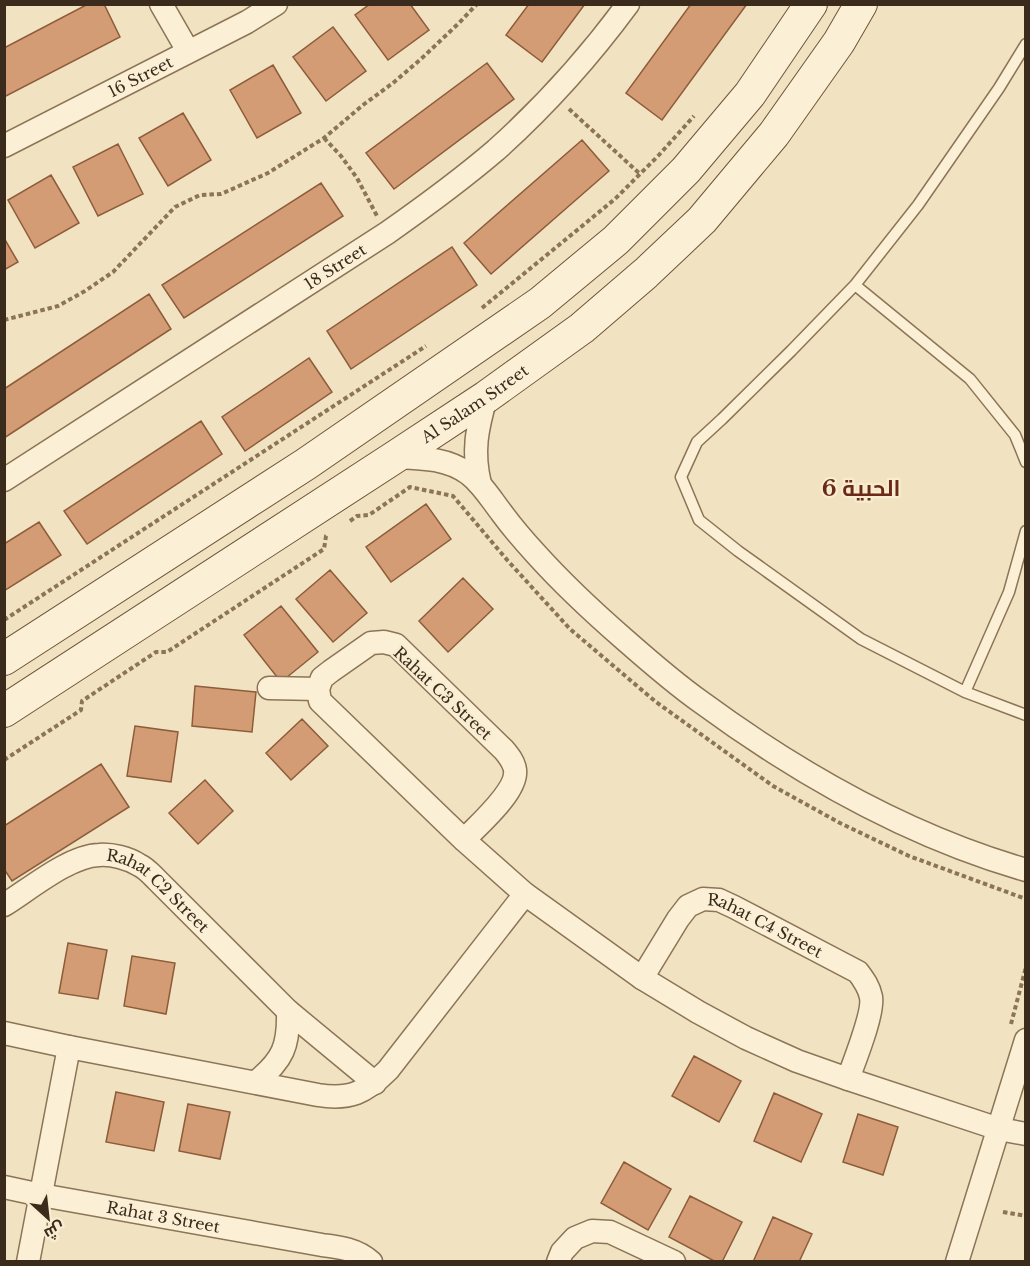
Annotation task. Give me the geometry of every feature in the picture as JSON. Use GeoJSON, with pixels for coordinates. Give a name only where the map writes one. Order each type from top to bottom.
{"type":"FeatureCollection","features":[{"type":"Feature","properties":{"kind":"street"},"geometry":{"type":"LineString","coordinates":[[161,4],[188,51]]}},
{"type":"Feature","properties":{"kind":"street","name":"16 Street"},"geometry":{"type":"LineString","coordinates":[[4,146],[247,22],[276,4]]}},
{"type":"Feature","properties":{"kind":"street","name":"18 Street"},"geometry":{"type":"LineString","coordinates":[[4,480],[436,199],[496,149],[553,94],[628,4]]}},
{"type":"Feature","properties":{"kind":"street"},"geometry":{"type":"LineString","coordinates":[[4,659],[306,464],[540,303],[616,240],[686,170],[750,94],[811,4]]}},
{"type":"Feature","properties":{"kind":"street","name":"Al Salam Street"},"geometry":{"type":"LineString","coordinates":[[4,711],[486,397],[582,328],[646,273],[702,220],[774,134],[839,42],[861,4]]}},
{"type":"Feature","properties":{"kind":"street"},"geometry":{"type":"LineString","coordinates":[[480,484],[476,469],[476,438],[486,397]]}},
{"type":"Feature","properties":{"kind":"street"},"geometry":{"type":"LineString","coordinates":[[395,457],[441,461],[469,474],[480,484],[535,553],[577,597],[659,670],[738,730],[788,762],[870,807],[970,851],[1026,870]]}},
{"type":"Feature","properties":{"kind":"street","name":"Rahat C3 Street"},"geometry":{"type":"LineString","coordinates":[[318,689],[322,678],[371,643],[384,642],[396,645],[504,750],[512,759],[515,771],[514,782],[508,793],[464,840]]}},
{"type":"Feature","properties":{"kind":"street"},"geometry":{"type":"LineString","coordinates":[[269,688],[318,689],[320,701],[329,711],[464,840],[525,894],[642,978],[698,1012],[796,1061],[999,1129],[1026,1134]]}},
{"type":"Feature","properties":{"kind":"street","name":"Rahat C2 Street"},"geometry":{"type":"LineString","coordinates":[[4,905],[78,859],[99,855],[121,857],[141,866],[288,1011],[375,1083]]}},
{"type":"Feature","properties":{"kind":"street"},"geometry":{"type":"LineString","coordinates":[[4,1033],[333,1097],[363,1092],[388,1070],[525,894]]}},
{"type":"Feature","properties":{"kind":"street","name":"Rahat C4 Street"},"geometry":{"type":"LineString","coordinates":[[642,978],[688,906],[703,899],[719,900],[734,907],[858,972],[867,984],[872,999],[869,1015],[848,1079]]}},
{"type":"Feature","properties":{"kind":"street"},"geometry":{"type":"LineString","coordinates":[[256,1082],[275,1064],[282,1053],[287,1040],[288,1011]]}},
{"type":"Feature","properties":{"kind":"street"},"geometry":{"type":"LineString","coordinates":[[957,1262],[1025,1042]]}},
{"type":"Feature","properties":{"kind":"street"},"geometry":{"type":"LineString","coordinates":[[28,1262],[69,1047]]}},
{"type":"Feature","properties":{"kind":"street","name":"Rahat 3 Street"},"geometry":{"type":"LineString","coordinates":[[4,1186],[41,1195],[345,1248],[365,1256],[371,1262]]}},
{"type":"Feature","properties":{"kind":"street"},"geometry":{"type":"LineString","coordinates":[[558,1262],[562,1251],[575,1238],[592,1231],[610,1232],[674,1262]]}},
{"type":"Feature","properties":{"kind":"street","name":"Rahat 3 Street"},"geometry":{"type":"LineString","coordinates":[[322,1245],[348,1262]]}},
{"type":"Feature","properties":{"kind":"lane"},"geometry":{"type":"LineString","coordinates":[[1026,44],[999,88],[918,205],[855,285],[697,442],[681,477],[699,520],[738,551],[861,639],[965,692],[1026,715]]}},
{"type":"Feature","properties":{"kind":"lane"},"geometry":{"type":"LineString","coordinates":[[855,285],[970,379],[1015,435],[1026,462]]}},
{"type":"Feature","properties":{"kind":"lane"},"geometry":{"type":"LineString","coordinates":[[965,692],[1009,592],[1026,531]]}},
{"type":"Feature","properties":{"kind":"path"},"geometry":{"type":"LineString","coordinates":[[4,320],[58,306],[85,291],[113,272],[175,207],[200,195],[221,194],[268,173],[324,138],[421,59],[477,4]]}},
{"type":"Feature","properties":{"kind":"path"},"geometry":{"type":"LineString","coordinates":[[553,94],[640,174]]}},
{"type":"Feature","properties":{"kind":"path"},"geometry":{"type":"LineString","coordinates":[[475,314],[615,199],[658,156],[695,114]]}},
{"type":"Feature","properties":{"kind":"path"},"geometry":{"type":"LineString","coordinates":[[324,138],[357,178],[387,233]]}},
{"type":"Feature","properties":{"kind":"path"},"geometry":{"type":"LineString","coordinates":[[4,620],[429,344]]}},
{"type":"Feature","properties":{"kind":"path"},"geometry":{"type":"LineString","coordinates":[[342,526],[357,516],[369,515],[410,488],[453,496],[570,629],[656,702],[772,786],[840,823],[909,856],[1026,899]]}},
{"type":"Feature","properties":{"kind":"path"},"geometry":{"type":"LineString","coordinates":[[4,760],[81,710],[82,701],[156,652],[166,652],[324,549],[326,536],[334,531]]}},
{"type":"Feature","properties":{"kind":"path"},"geometry":{"type":"LineString","coordinates":[[1025,1042],[1007,1039],[1026,967]]}},
{"type":"Feature","properties":{"kind":"path"},"geometry":{"type":"LineString","coordinates":[[1004,1212],[1026,1216]]}},
{"type":"Feature","properties":{"kind":"building"},"geometry":{"type":"Polygon","coordinates":[[[88,4],[104,4],[120,37],[4,97],[4,48],[88,4]]]}},
{"type":"Feature","properties":{"kind":"building"},"geometry":{"type":"Polygon","coordinates":[[[370,4],[410,4],[429,30],[388,60],[355,15],[370,4]]]}},
{"type":"Feature","properties":{"kind":"building"},"geometry":{"type":"Polygon","coordinates":[[[529,4],[585,4],[542,62],[506,35],[529,4]]]}},
{"type":"Feature","properties":{"kind":"building"},"geometry":{"type":"Polygon","coordinates":[[[691,4],[747,4],[662,120],[626,93],[691,4]]]}},
{"type":"Feature","properties":{"kind":"building"},"geometry":{"type":"Polygon","coordinates":[[[333,27],[366,71],[326,101],[293,57],[333,27]]]}},
{"type":"Feature","properties":{"kind":"building"},"geometry":{"type":"Polygon","coordinates":[[[487,63],[514,99],[394,189],[366,153],[487,63]]]}},
{"type":"Feature","properties":{"kind":"building"},"geometry":{"type":"Polygon","coordinates":[[[273,65],[301,113],[257,138],[230,90],[273,65]]]}},
{"type":"Feature","properties":{"kind":"building"},"geometry":{"type":"Polygon","coordinates":[[[183,113],[211,160],[168,186],[139,138],[183,113]]]}},
{"type":"Feature","properties":{"kind":"building"},"geometry":{"type":"Polygon","coordinates":[[[582,140],[609,171],[491,274],[464,243],[582,140]]]}},
{"type":"Feature","properties":{"kind":"building"},"geometry":{"type":"Polygon","coordinates":[[[118,144],[143,194],[98,216],[73,167],[118,144]]]}},
{"type":"Feature","properties":{"kind":"building"},"geometry":{"type":"Polygon","coordinates":[[[51,175],[79,223],[35,248],[8,200],[51,175]]]}},
{"type":"Feature","properties":{"kind":"building"},"geometry":{"type":"Polygon","coordinates":[[[321,183],[343,216],[184,318],[162,285],[321,183]]]}},
{"type":"Feature","properties":{"kind":"building"},"geometry":{"type":"Polygon","coordinates":[[[4,238],[18,262],[4,270],[4,238]]]}},
{"type":"Feature","properties":{"kind":"building"},"geometry":{"type":"Polygon","coordinates":[[[452,247],[477,285],[351,369],[327,331],[452,247]]]}},
{"type":"Feature","properties":{"kind":"building"},"geometry":{"type":"Polygon","coordinates":[[[149,294],[171,329],[4,438],[4,389],[149,294]]]}},
{"type":"Feature","properties":{"kind":"building"},"geometry":{"type":"Polygon","coordinates":[[[309,358],[332,392],[245,451],[222,417],[309,358]]]}},
{"type":"Feature","properties":{"kind":"building"},"geometry":{"type":"Polygon","coordinates":[[[201,421],[222,454],[87,544],[64,511],[201,421]]]}},
{"type":"Feature","properties":{"kind":"building"},"geometry":{"type":"Polygon","coordinates":[[[426,504],[451,539],[391,582],[366,547],[426,504]]]}},
{"type":"Feature","properties":{"kind":"building"},"geometry":{"type":"Polygon","coordinates":[[[39,522],[61,555],[4,591],[4,544],[39,522]]]}},
{"type":"Feature","properties":{"kind":"building"},"geometry":{"type":"Polygon","coordinates":[[[330,570],[367,613],[333,642],[296,599],[330,570]]]}},
{"type":"Feature","properties":{"kind":"building"},"geometry":{"type":"Polygon","coordinates":[[[463,578],[493,609],[448,652],[419,621],[463,578]]]}},
{"type":"Feature","properties":{"kind":"building"},"geometry":{"type":"Polygon","coordinates":[[[281,606],[318,652],[281,682],[244,635],[281,606]]]}},
{"type":"Feature","properties":{"kind":"building"},"geometry":{"type":"Polygon","coordinates":[[[195,686],[256,692],[252,732],[192,726],[195,686]]]}},
{"type":"Feature","properties":{"kind":"building"},"geometry":{"type":"Polygon","coordinates":[[[302,719],[328,746],[291,780],[266,753],[302,719]]]}},
{"type":"Feature","properties":{"kind":"building"},"geometry":{"type":"Polygon","coordinates":[[[135,726],[178,732],[171,782],[127,776],[135,726]]]}},
{"type":"Feature","properties":{"kind":"building"},"geometry":{"type":"Polygon","coordinates":[[[101,764],[129,807],[12,881],[4,869],[4,826],[101,764]]]}},
{"type":"Feature","properties":{"kind":"building"},"geometry":{"type":"Polygon","coordinates":[[[205,780],[233,811],[198,844],[169,813],[205,780]]]}},
{"type":"Feature","properties":{"kind":"building"},"geometry":{"type":"Polygon","coordinates":[[[68,943],[107,950],[98,999],[59,993],[68,943]]]}},
{"type":"Feature","properties":{"kind":"building"},"geometry":{"type":"Polygon","coordinates":[[[132,956],[175,963],[166,1014],[124,1006],[132,956]]]}},
{"type":"Feature","properties":{"kind":"building"},"geometry":{"type":"Polygon","coordinates":[[[694,1056],[741,1081],[719,1122],[672,1096],[694,1056]]]}},
{"type":"Feature","properties":{"kind":"building"},"geometry":{"type":"Polygon","coordinates":[[[116,1092],[164,1102],[154,1151],[106,1142],[116,1092]]]}},
{"type":"Feature","properties":{"kind":"building"},"geometry":{"type":"Polygon","coordinates":[[[774,1093],[822,1114],[801,1162],[754,1141],[774,1093]]]}},
{"type":"Feature","properties":{"kind":"building"},"geometry":{"type":"Polygon","coordinates":[[[188,1104],[230,1112],[220,1159],[179,1151],[188,1104]]]}},
{"type":"Feature","properties":{"kind":"building"},"geometry":{"type":"Polygon","coordinates":[[[858,1114],[898,1127],[883,1175],[843,1162],[858,1114]]]}},
{"type":"Feature","properties":{"kind":"building"},"geometry":{"type":"Polygon","coordinates":[[[624,1162],[671,1189],[648,1230],[601,1203],[624,1162]]]}},
{"type":"Feature","properties":{"kind":"building"},"geometry":{"type":"Polygon","coordinates":[[[690,1196],[742,1222],[722,1262],[716,1262],[669,1237],[690,1196]]]}},
{"type":"Feature","properties":{"kind":"building"},"geometry":{"type":"Polygon","coordinates":[[[773,1217],[812,1234],[799,1262],[753,1262],[773,1217]]]}},
{"type":"Feature","properties":{"kind":"district","name":"الحبية 6"},"geometry":{"type":"Point","coordinates":[861,488]}}]}
